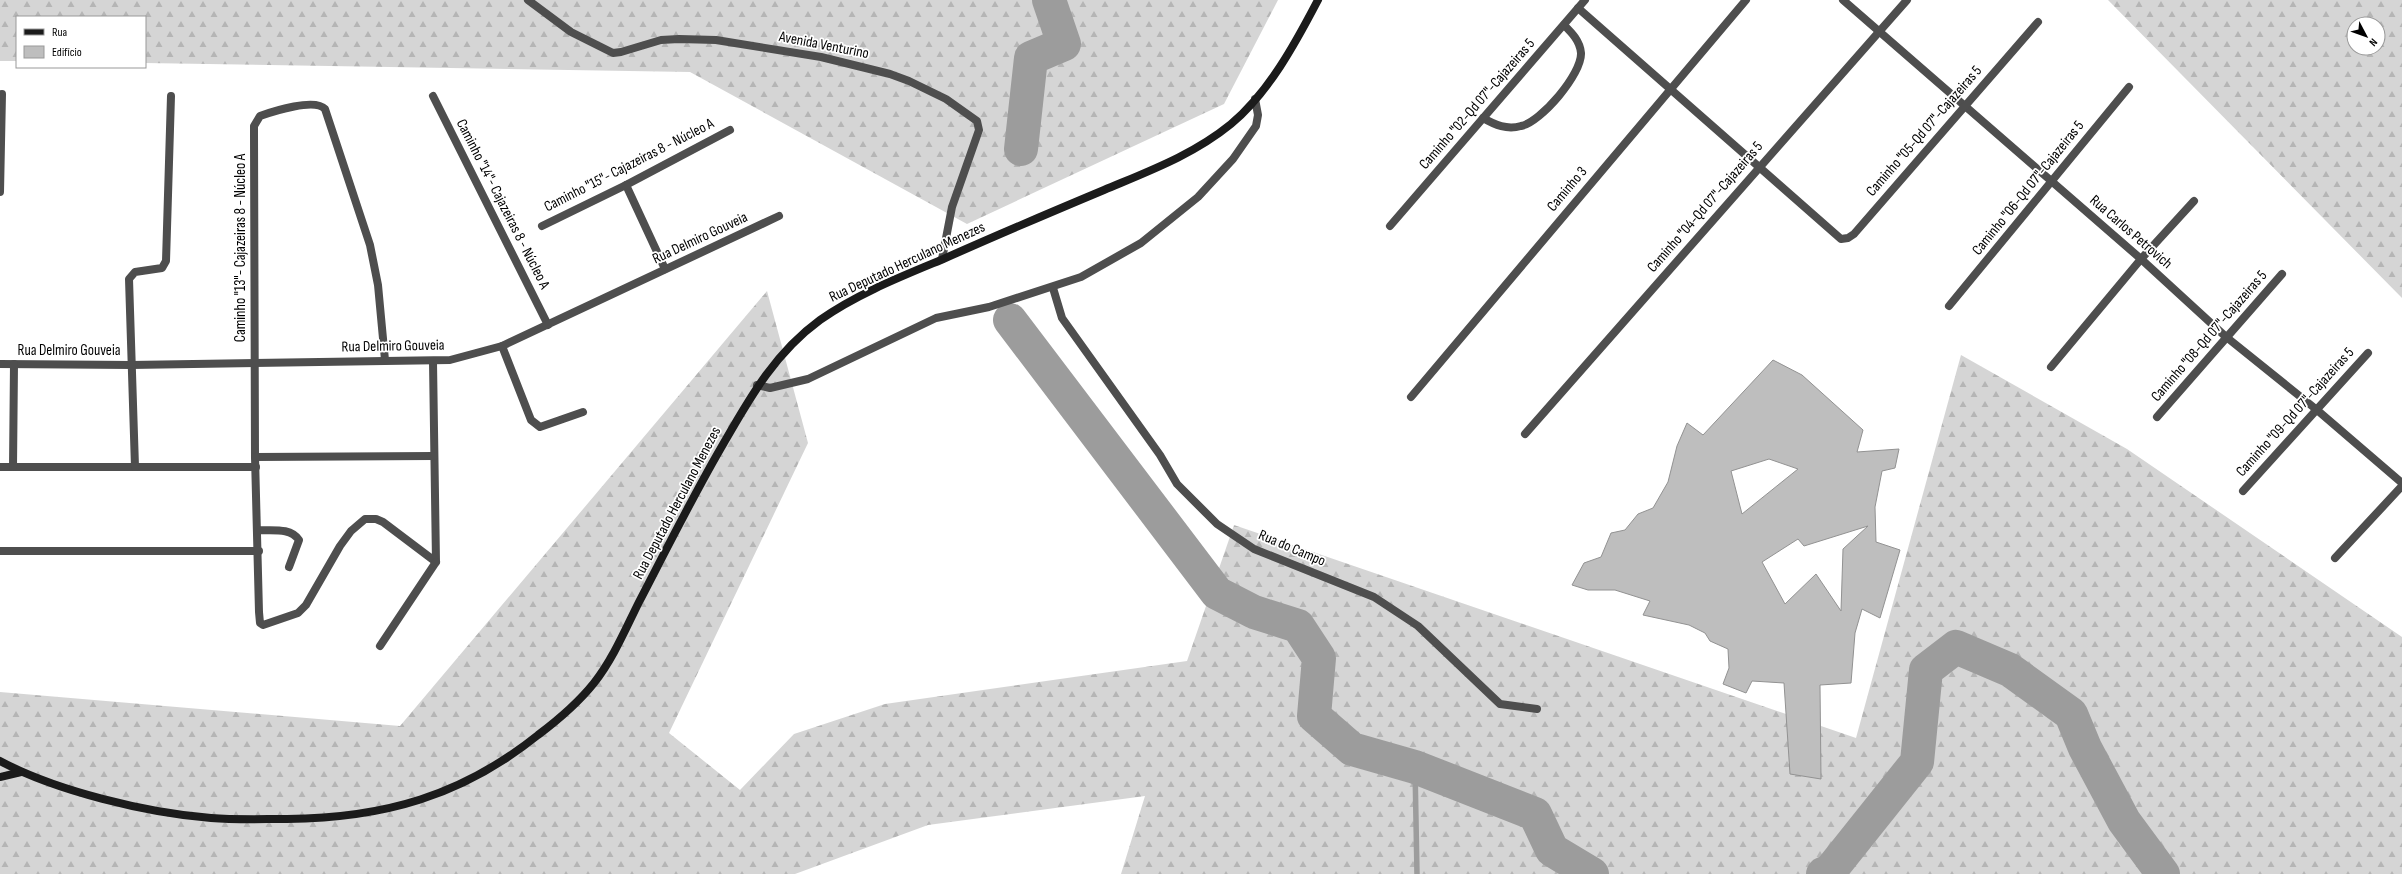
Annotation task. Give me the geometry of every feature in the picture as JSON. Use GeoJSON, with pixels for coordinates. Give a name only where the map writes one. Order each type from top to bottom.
{"type":"FeatureCollection","features":[{"type":"Feature","properties":{"kind":"main road","name":"Rua Deputado Herculano Menezes"},"geometry":{"type":"LineString","coordinates":[[0,761],[21,772],[68,788],[163,811],[210,818],[298,819],[337,817],[407,805],[437,795],[500,765],[557,720],[598,676],[622,637],[687,507],[757,385],[775,361],[819,321],[843,305],[942,259],[1174,161],[1212,138],[1241,115],[1275,73],[1318,0]]}},
{"type":"Feature","properties":{"kind":"main road"},"geometry":{"type":"LineString","coordinates":[[0,778],[21,772]]}},
{"type":"Feature","properties":{"kind":"street","name":"Avenida Venturino"},"geometry":{"type":"LineString","coordinates":[[528,0],[571,32],[613,52],[621,52],[661,40],[716,40],[821,57],[859,66],[909,81],[946,100],[977,121],[979,130],[952,207],[942,259]]}},
{"type":"Feature","properties":{"kind":"street","name":"Caminho \"02-Qd 07\"-Cajazeiras 5"},"geometry":{"type":"LineString","coordinates":[[1390,226],[1585,0]]}},
{"type":"Feature","properties":{"kind":"street","name":"Caminho 3"},"geometry":{"type":"LineString","coordinates":[[1410,397],[1669,89],[1746,0]]}},
{"type":"Feature","properties":{"kind":"street","name":"Rua Carlos Petrovich"},"geometry":{"type":"LineString","coordinates":[[1843,0],[2141,259],[2225,336],[2317,410],[2402,484]]}},
{"type":"Feature","properties":{"kind":"street","name":"Caminho \"04-Qd 07\"-Cajazeiras 5"},"geometry":{"type":"LineString","coordinates":[[1525,434],[1758,167],[1907,0]]}},
{"type":"Feature","properties":{"kind":"street"},"geometry":{"type":"LineString","coordinates":[[1578,8],[1758,167]]}},
{"type":"Feature","properties":{"kind":"street","name":"Caminho \"05-Qd 07\"-Cajazeiras 5"},"geometry":{"type":"LineString","coordinates":[[1758,167],[1841,239],[1848,238],[1854,234],[2038,22]]}},
{"type":"Feature","properties":{"kind":"street"},"geometry":{"type":"LineString","coordinates":[[1483,118],[1501,126],[1512,128],[1522,126],[1532,122],[1550,104],[1573,77],[1579,65],[1581,54],[1574,36],[1564,25]]}},
{"type":"Feature","properties":{"kind":"street","name":"Caminho \"06-Qd 07\"-Cajazeiras 5"},"geometry":{"type":"LineString","coordinates":[[1949,306],[2053,182],[2129,87]]}},
{"type":"Feature","properties":{"kind":"street"},"geometry":{"type":"LineString","coordinates":[[0,192],[2,94]]}},
{"type":"Feature","properties":{"kind":"street"},"geometry":{"type":"LineString","coordinates":[[135,467],[129,279],[135,272],[162,268],[167,255],[171,96]]}},
{"type":"Feature","properties":{"kind":"street","name":"Caminho \"14\"- Cajazeiras 8 - Núcleo A"},"geometry":{"type":"LineString","coordinates":[[433,96],[548,325]]}},
{"type":"Feature","properties":{"kind":"street"},"geometry":{"type":"LineString","coordinates":[[757,385],[770,388],[808,379],[936,318],[989,307],[1053,288],[1081,277],[1141,243],[1198,197],[1233,159],[1256,126],[1258,115],[1255,99]]}},
{"type":"Feature","properties":{"kind":"street","name":"Caminho \"13\"- Cajazeiras 8 - Núcleo A"},"geometry":{"type":"LineString","coordinates":[[385,360],[378,285],[370,245],[325,109],[316,104],[305,104],[267,114],[256,120],[254,134],[255,457],[259,551],[259,620],[263,626],[269,625],[298,613],[306,605],[340,546],[352,530],[365,519],[376,519],[383,522],[436,562]]}},
{"type":"Feature","properties":{"kind":"street","name":"Caminho \"15\"- Cajazeiras 8 - Núcleo A"},"geometry":{"type":"LineString","coordinates":[[542,226],[626,185],[730,130]]}},
{"type":"Feature","properties":{"kind":"street"},"geometry":{"type":"LineString","coordinates":[[626,185],[665,269]]}},
{"type":"Feature","properties":{"kind":"street"},"geometry":{"type":"LineString","coordinates":[[2051,367],[2141,259],[2194,201]]}},
{"type":"Feature","properties":{"kind":"street","name":"Rua Delmiro Gouveia"},"geometry":{"type":"LineString","coordinates":[[0,364],[131,365],[385,360],[433,362],[450,360],[502,346],[780,216]]}},
{"type":"Feature","properties":{"kind":"street","name":"Caminho \"08-Qd 07\"-Cajazeiras 5"},"geometry":{"type":"LineString","coordinates":[[2157,417],[2225,336],[2282,274]]}},
{"type":"Feature","properties":{"kind":"street","name":"Rua do Campo"},"geometry":{"type":"LineString","coordinates":[[1053,288],[1062,318],[1160,455],[1177,484],[1217,524],[1254,549],[1374,597],[1418,626],[1500,704],[1537,709]]}},
{"type":"Feature","properties":{"kind":"street"},"geometry":{"type":"LineString","coordinates":[[502,346],[531,420],[536,426],[540,427],[583,412]]}},
{"type":"Feature","properties":{"kind":"street","name":"Caminho \"09-Qd 07\"-Cajazeiras 5"},"geometry":{"type":"LineString","coordinates":[[2243,491],[2368,353]]}},
{"type":"Feature","properties":{"kind":"street"},"geometry":{"type":"LineString","coordinates":[[380,646],[436,562],[433,362]]}},
{"type":"Feature","properties":{"kind":"street"},"geometry":{"type":"LineString","coordinates":[[13,467],[14,364]]}},
{"type":"Feature","properties":{"kind":"street"},"geometry":{"type":"LineString","coordinates":[[255,457],[434,456]]}},
{"type":"Feature","properties":{"kind":"street"},"geometry":{"type":"LineString","coordinates":[[0,467],[256,468]]}},
{"type":"Feature","properties":{"kind":"street"},"geometry":{"type":"LineString","coordinates":[[2334,558],[2402,484]]}},
{"type":"Feature","properties":{"kind":"street"},"geometry":{"type":"LineString","coordinates":[[258,530],[288,531],[296,535],[299,540],[289,567]]}},
{"type":"Feature","properties":{"kind":"street"},"geometry":{"type":"LineString","coordinates":[[0,550],[259,551]]}},
{"type":"Feature","properties":{"kind":"green space"},"geometry":{"type":"Polygon","coordinates":[[[0,0],[1278,0],[1224,104],[967,224],[690,72],[146,63],[146,16],[16,16],[16,61],[0,61],[0,0]]]}},
{"type":"Feature","properties":{"kind":"green space"},"geometry":{"type":"Polygon","coordinates":[[[2108,0],[2402,0],[2402,298],[2108,0]]]}},
{"type":"Feature","properties":{"kind":"green space"},"geometry":{"type":"Polygon","coordinates":[[[767,291],[808,443],[669,733],[740,790],[794,734],[885,704],[1187,661],[1234,525],[1856,738],[1961,355],[2127,449],[2402,637],[2402,874],[1121,874],[1145,796],[928,825],[795,874],[0,874],[0,692],[400,726],[767,291]]]}},
{"type":"Feature","properties":{"kind":"building"},"geometry":{"type":"Polygon","coordinates":[[[1773,360],[1802,375],[1863,430],[1857,452],[1899,449],[1895,468],[1882,471],[1875,507],[1876,542],[1900,550],[1880,618],[1862,609],[1855,633],[1851,683],[1820,685],[1821,779],[1790,774],[1784,683],[1752,681],[1746,693],[1723,684],[1729,668],[1728,649],[1710,641],[1705,633],[1689,625],[1643,615],[1650,601],[1615,590],[1588,590],[1572,585],[1584,563],[1601,557],[1611,533],[1625,530],[1638,514],[1653,508],[1668,482],[1677,446],[1687,423],[1703,435],[1773,360]],[[1769,459],[1731,471],[1742,514],[1798,469],[1769,459]],[[1868,526],[1804,546],[1798,539],[1762,562],[1785,604],[1816,574],[1841,611],[1843,549],[1868,526]]]}},
{"type":"Feature","properties":{"kind":"waterway"},"geometry":{"type":"LineString","coordinates":[[1021,149],[1031,58],[1064,44],[1049,0]]}},
{"type":"Feature","properties":{"kind":"waterway"},"geometry":{"type":"LineString","coordinates":[[1010,320],[1217,593],[1254,612],[1298,626],[1319,658],[1314,716],[1352,749],[1415,767],[1535,814],[1552,850],[1592,874]]}},
{"type":"Feature","properties":{"kind":"waterway"},"geometry":{"type":"LineString","coordinates":[[1823,874],[1830,871],[1917,762],[1926,670],[1956,647],[2010,670],[2071,714],[2085,748],[2124,821],[2163,874]]}},
{"type":"Feature","properties":{"kind":"waterway"},"geometry":{"type":"LineString","coordinates":[[1415,767],[1417,874]]}}]}
